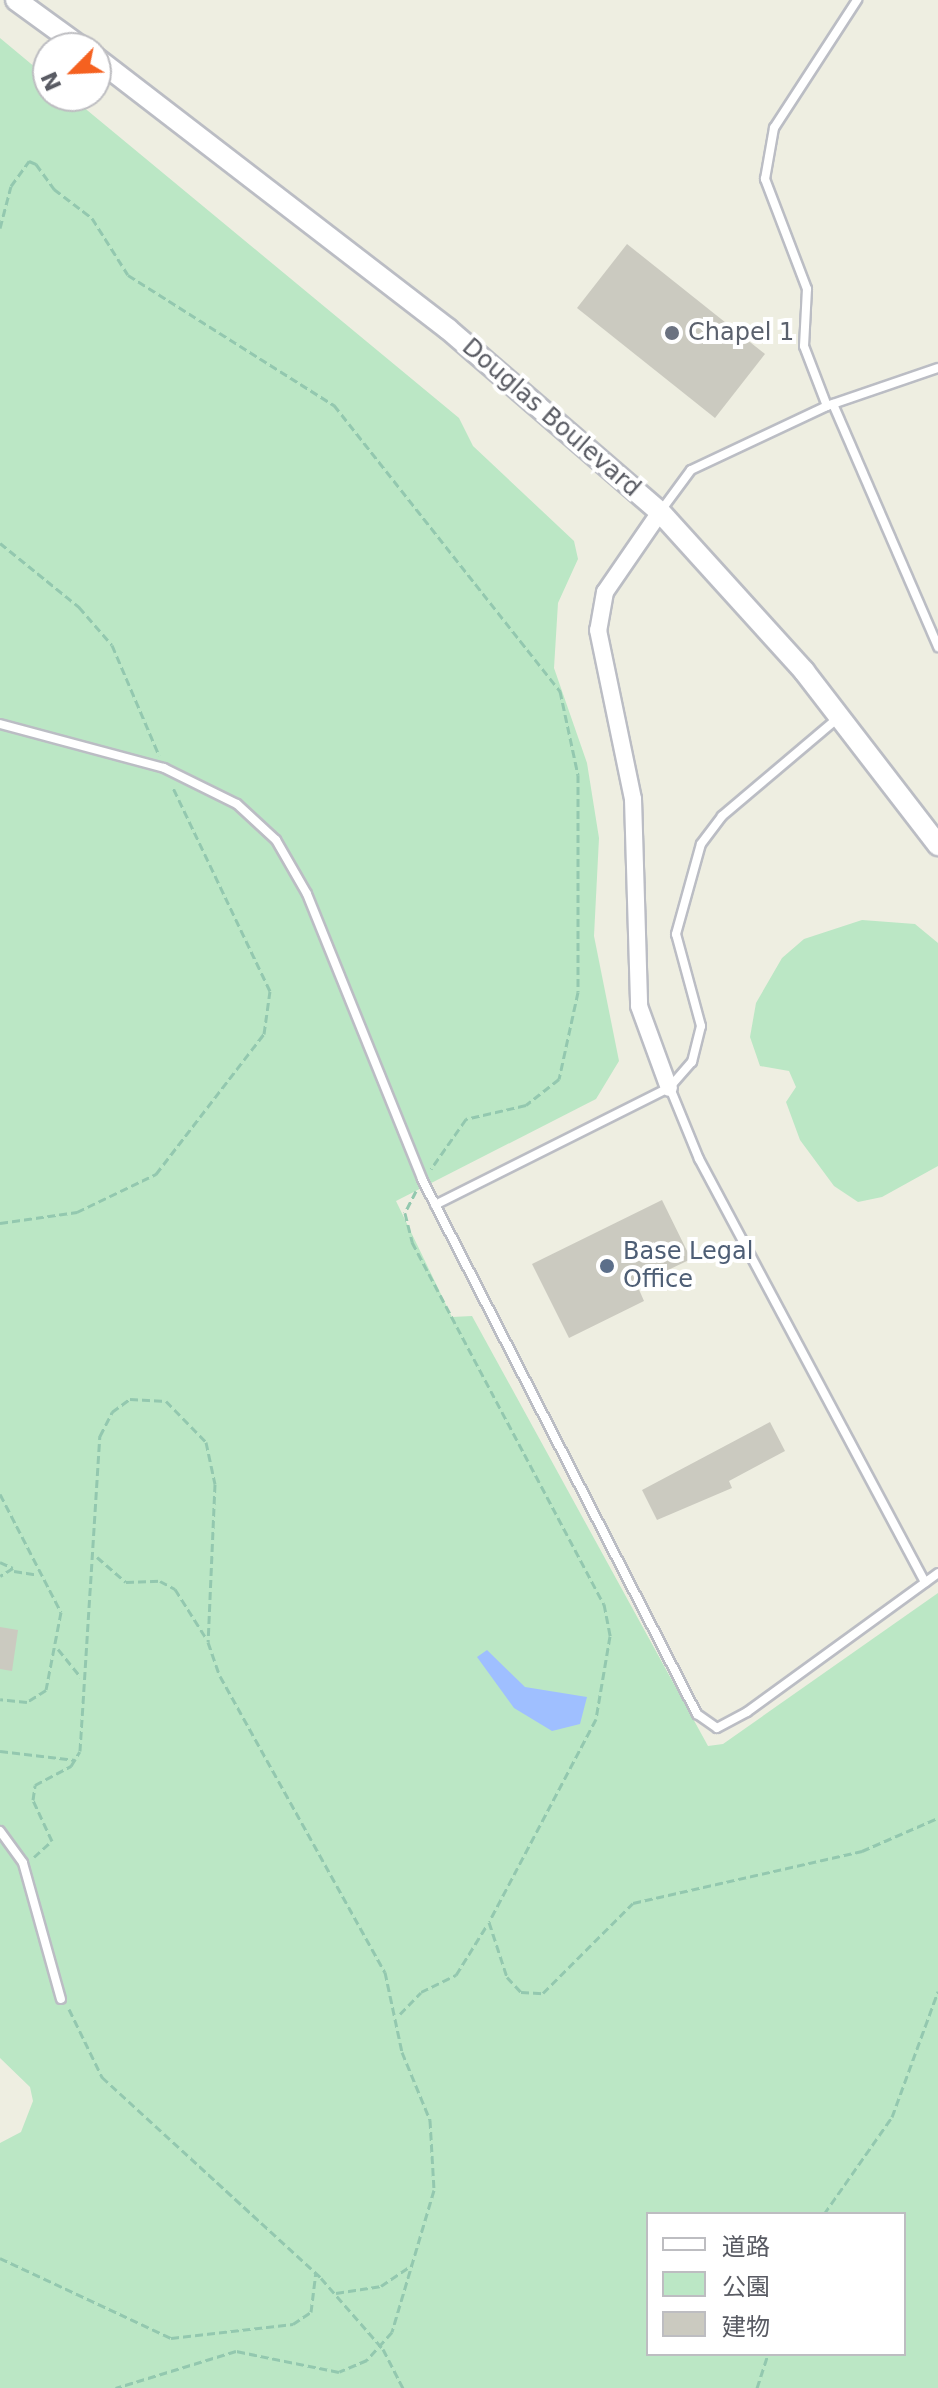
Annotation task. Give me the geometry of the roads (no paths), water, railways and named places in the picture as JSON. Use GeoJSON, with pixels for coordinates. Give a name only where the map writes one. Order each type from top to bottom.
{"type":"FeatureCollection","features":[{"type":"Feature","properties":{"kind":"street"},"geometry":{"type":"LineString","coordinates":[[16,0],[60,32]]}},
{"type":"Feature","properties":{"kind":"street","name":"Douglas Boulevard"},"geometry":{"type":"LineString","coordinates":[[112,70],[448,329],[660,512],[841,716],[861,752],[938,845]]}},
{"type":"Feature","properties":{"kind":"street"},"geometry":{"type":"LineString","coordinates":[[660,512],[605,592],[598,630],[633,799],[639,1006],[669,1088]]}},
{"type":"Feature","properties":{"kind":"lane"},"geometry":{"type":"LineString","coordinates":[[857,0],[774,128],[765,179],[807,289],[804,346],[938,647]]}},
{"type":"Feature","properties":{"kind":"lane"},"geometry":{"type":"LineString","coordinates":[[660,512],[691,470],[830,405],[938,368]]}},
{"type":"Feature","properties":{"kind":"lane"},"geometry":{"type":"LineString","coordinates":[[435,1205],[669,1088],[692,1062],[701,1026],[676,934],[701,844],[722,816],[841,716]]}},
{"type":"Feature","properties":{"kind":"lane"},"geometry":{"type":"LineString","coordinates":[[0,724],[164,768],[237,804],[276,840],[307,894],[422,1179],[697,1714],[717,1728],[747,1712],[938,1573]]}},
{"type":"Feature","properties":{"kind":"lane"},"geometry":{"type":"LineString","coordinates":[[669,1088],[699,1159],[925,1582]]}},
{"type":"Feature","properties":{"kind":"lane"},"geometry":{"type":"LineString","coordinates":[[0,1831],[23,1863],[61,1999]]}},
{"type":"Feature","properties":{"kind":"water"},"geometry":{"type":"Polygon","coordinates":[[[487,1650],[525,1687],[587,1697],[580,1724],[552,1731],[514,1708],[477,1657],[487,1650]]]}},
{"type":"Feature","properties":{"kind":"place","name":"Chapel 1"},"geometry":{"type":"Point","coordinates":[672,333]}},
{"type":"Feature","properties":{"kind":"place","name":"Base Legal Office"},"geometry":{"type":"Point","coordinates":[607,1266]}}]}
